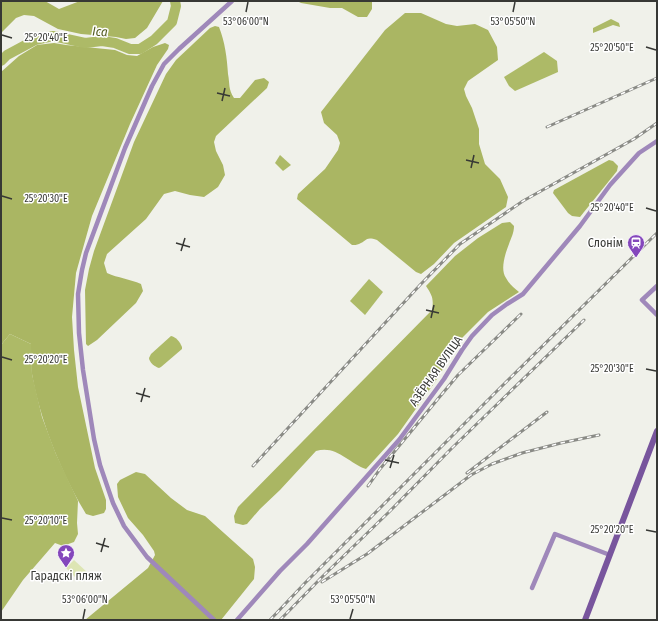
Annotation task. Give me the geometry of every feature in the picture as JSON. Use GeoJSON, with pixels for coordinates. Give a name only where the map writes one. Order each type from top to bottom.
{"type":"FeatureCollection","features":[{"type":"Feature","properties":{"kind":"main road"},"geometry":{"type":"LineString","coordinates":[[585,620],[657,431]]}},
{"type":"Feature","properties":{"kind":"street"},"geometry":{"type":"LineString","coordinates":[[214,620],[148,557],[124,526],[113,503],[94,439],[79,334],[78,294],[86,253],[125,148],[152,86],[164,64],[178,49],[232,1]]}},
{"type":"Feature","properties":{"kind":"street","name":"АЗЁРНАЯ ВУЛІЦА"},"geometry":{"type":"LineString","coordinates":[[237,620],[399,440],[444,379],[472,336],[492,314],[523,294],[580,226],[610,185],[639,153],[657,141]]}},
{"type":"Feature","properties":{"kind":"street"},"geometry":{"type":"LineString","coordinates":[[657,286],[642,300],[657,315]]}},
{"type":"Feature","properties":{"kind":"street"},"geometry":{"type":"LineString","coordinates":[[532,588],[555,534],[610,554]]}},
{"type":"Feature","properties":{"kind":"shaded area"},"geometry":{"type":"Polygon","coordinates":[[[1,1],[45,1],[59,9],[80,1],[163,1],[147,28],[135,38],[126,39],[81,34],[58,29],[34,16],[24,15],[16,18],[1,33],[1,1]]]}},
{"type":"Feature","properties":{"kind":"shaded area"},"geometry":{"type":"Polygon","coordinates":[[[297,1],[372,1],[372,9],[367,17],[358,17],[342,8],[330,8],[297,1]]]}},
{"type":"Feature","properties":{"kind":"shaded area"},"geometry":{"type":"Polygon","coordinates":[[[405,13],[421,13],[446,24],[457,26],[475,24],[488,30],[497,47],[498,60],[468,81],[464,89],[479,129],[479,144],[485,164],[500,179],[508,197],[506,207],[454,243],[434,264],[421,274],[416,272],[377,240],[366,239],[362,243],[352,245],[297,199],[298,194],[325,169],[338,150],[340,143],[337,135],[324,123],[321,112],[385,30],[405,13]]]}},
{"type":"Feature","properties":{"kind":"shaded area"},"geometry":{"type":"Polygon","coordinates":[[[611,19],[619,23],[620,27],[613,25],[593,33],[593,28],[611,19]]]}},
{"type":"Feature","properties":{"kind":"shaded area"},"geometry":{"type":"Polygon","coordinates":[[[215,26],[219,27],[223,38],[230,89],[234,98],[240,98],[255,80],[264,78],[269,82],[267,88],[216,136],[214,142],[216,151],[223,165],[225,175],[218,187],[204,197],[175,191],[164,194],[146,219],[107,254],[104,263],[107,273],[141,284],[143,291],[136,303],[97,340],[88,346],[86,344],[85,290],[89,269],[94,251],[134,142],[166,74],[176,60],[210,28],[215,26]]]}},
{"type":"Feature","properties":{"kind":"shaded area"},"geometry":{"type":"Polygon","coordinates":[[[54,43],[115,50],[127,55],[137,56],[153,47],[165,43],[169,45],[168,49],[157,65],[130,124],[92,216],[76,273],[72,317],[78,387],[95,468],[106,500],[106,509],[104,513],[93,516],[86,514],[77,498],[60,465],[46,428],[40,410],[32,374],[31,344],[10,334],[1,345],[1,72],[19,56],[37,45],[54,43]]]}},
{"type":"Feature","properties":{"kind":"shaded area"},"geometry":{"type":"Polygon","coordinates":[[[544,52],[557,61],[558,72],[515,91],[509,86],[504,77],[544,52]]]}},
{"type":"Feature","properties":{"kind":"shaded area"},"geometry":{"type":"Polygon","coordinates":[[[280,155],[291,165],[283,171],[275,163],[280,155]]]}},
{"type":"Feature","properties":{"kind":"shaded area"},"geometry":{"type":"Polygon","coordinates":[[[609,160],[613,161],[618,166],[617,171],[580,217],[572,216],[553,193],[554,190],[609,160]]]}},
{"type":"Feature","properties":{"kind":"shaded area"},"geometry":{"type":"Polygon","coordinates":[[[510,222],[514,226],[514,229],[507,248],[503,271],[509,282],[519,292],[488,312],[452,348],[442,371],[398,434],[366,469],[336,452],[330,450],[316,451],[247,524],[243,525],[235,523],[234,516],[238,507],[432,310],[432,297],[426,286],[455,256],[478,238],[502,223],[510,222]]]}},
{"type":"Feature","properties":{"kind":"shaded area"},"geometry":{"type":"Polygon","coordinates":[[[369,279],[383,292],[365,315],[350,301],[369,279]]]}},
{"type":"Feature","properties":{"kind":"shaded area"},"geometry":{"type":"Polygon","coordinates":[[[10,334],[31,344],[32,374],[42,417],[56,454],[78,501],[78,534],[74,542],[63,546],[55,543],[23,580],[1,612],[1,345],[10,334]]]}},
{"type":"Feature","properties":{"kind":"shaded area"},"geometry":{"type":"Polygon","coordinates":[[[171,336],[178,340],[182,349],[159,368],[151,363],[149,358],[151,354],[171,336]]]}},
{"type":"Feature","properties":{"kind":"shaded area"},"geometry":{"type":"Polygon","coordinates":[[[136,472],[145,474],[171,498],[187,510],[205,516],[253,559],[255,567],[254,579],[221,620],[85,620],[148,568],[155,555],[154,551],[143,535],[128,518],[118,497],[117,484],[120,480],[136,472]]]}},
{"type":"Feature","properties":{"kind":"shaded area"},"geometry":{"type":"Polygon","coordinates":[[[74,560],[88,573],[80,582],[66,568],[74,560]]]}},
{"type":"Feature","properties":{"kind":"waterway","name":"Іса"},"geometry":{"type":"LineString","coordinates":[[1,61],[7,55],[35,40],[53,36],[85,43],[102,41],[115,43],[130,49],[140,49],[154,40],[172,22],[176,6],[175,1]]}},
{"type":"Feature","properties":{"kind":"railway"},"geometry":{"type":"LineString","coordinates":[[547,127],[657,78]]}},
{"type":"Feature","properties":{"kind":"railway"},"geometry":{"type":"LineString","coordinates":[[253,466],[420,285],[460,244],[523,201],[634,139],[657,123]]}},
{"type":"Feature","properties":{"kind":"railway"},"geometry":{"type":"LineString","coordinates":[[270,620],[305,583],[657,233]]}},
{"type":"Feature","properties":{"kind":"railway"},"geometry":{"type":"LineString","coordinates":[[368,486],[380,469],[458,375],[521,314]]}},
{"type":"Feature","properties":{"kind":"railway"},"geometry":{"type":"LineString","coordinates":[[280,620],[452,448],[584,320]]}},
{"type":"Feature","properties":{"kind":"railway"},"geometry":{"type":"LineString","coordinates":[[467,473],[547,412]]}},
{"type":"Feature","properties":{"kind":"railway"},"geometry":{"type":"LineString","coordinates":[[322,582],[367,554],[471,475],[492,464],[522,453],[599,435]]}},
{"type":"Feature","properties":{"kind":"place","name":"Слонім"},"geometry":{"type":"Point","coordinates":[636,258]}},
{"type":"Feature","properties":{"kind":"place","name":"Гарадскі пляж"},"geometry":{"type":"Point","coordinates":[66,568]}}]}
